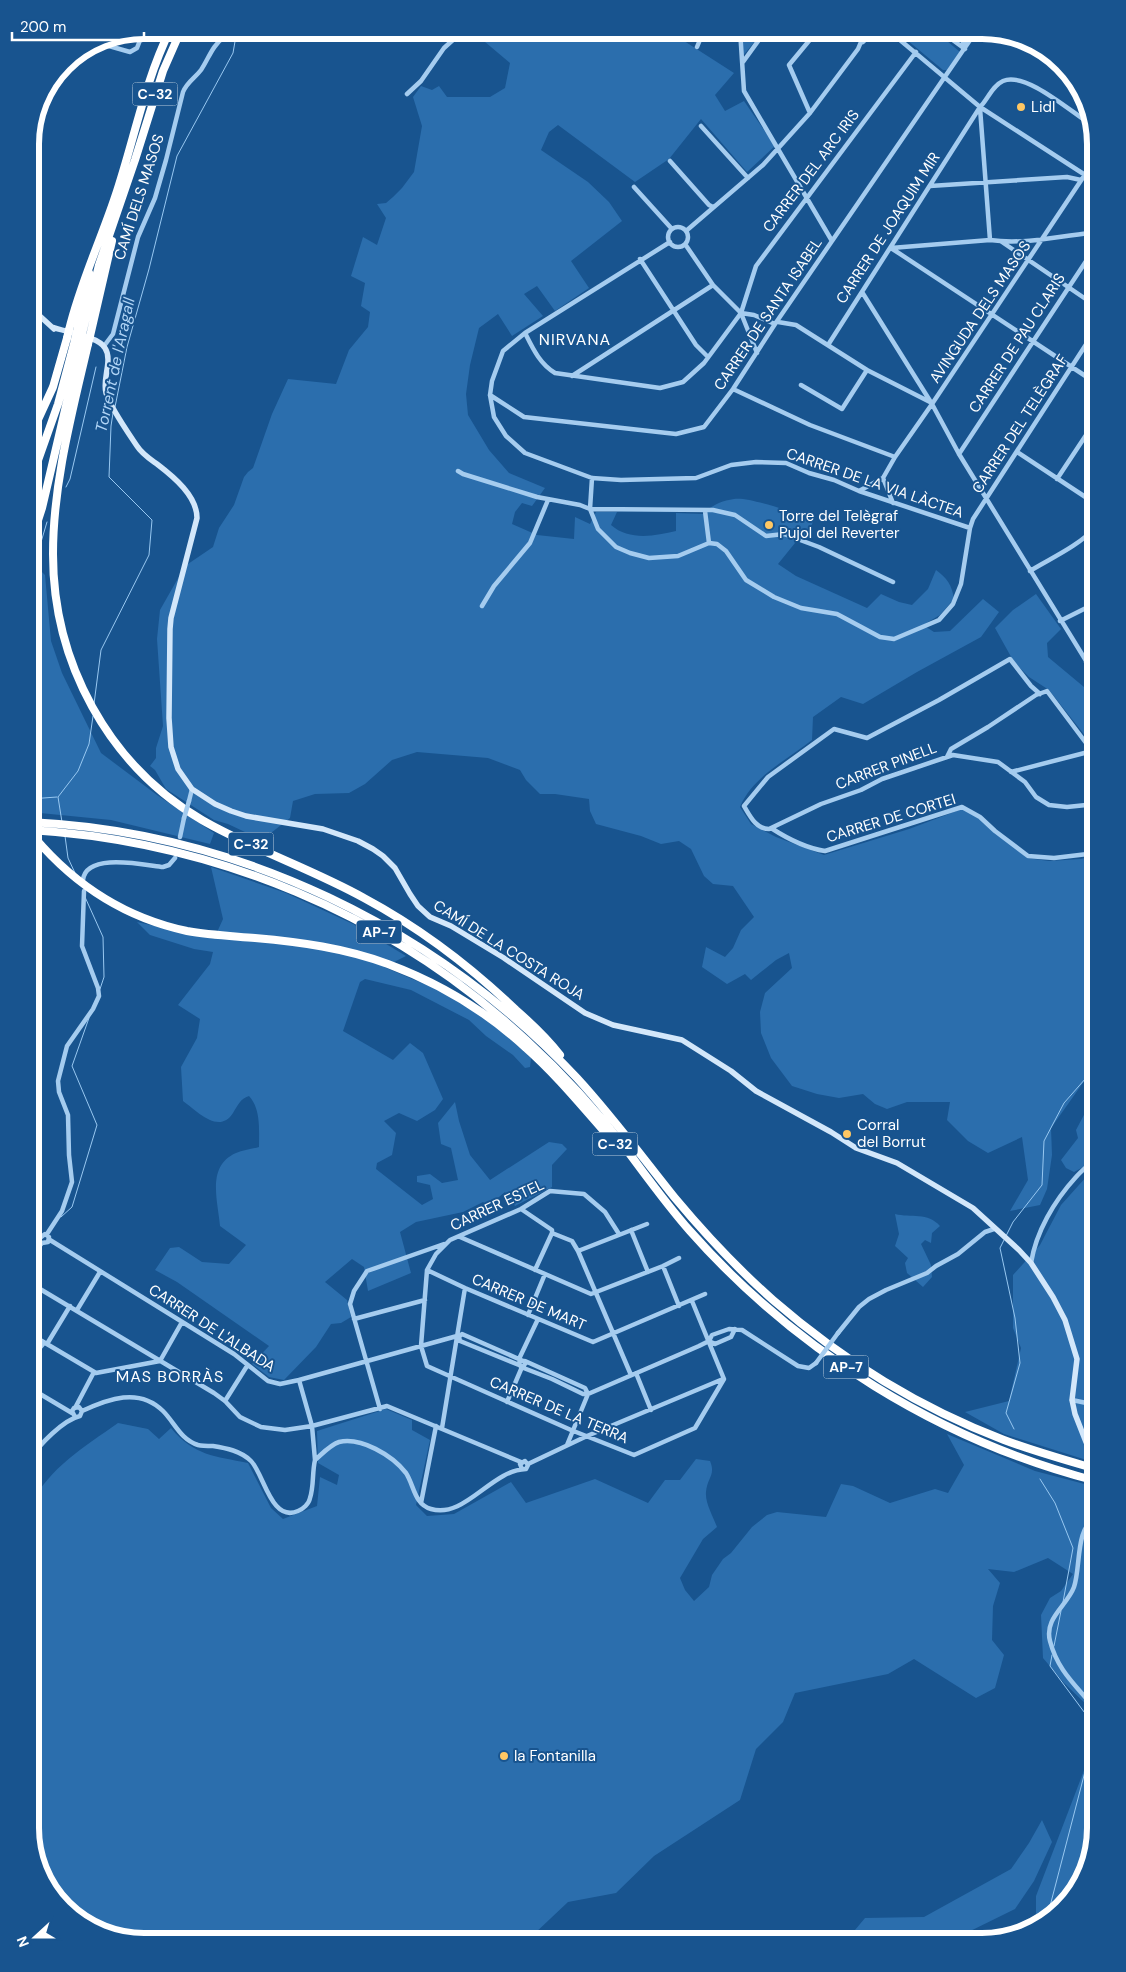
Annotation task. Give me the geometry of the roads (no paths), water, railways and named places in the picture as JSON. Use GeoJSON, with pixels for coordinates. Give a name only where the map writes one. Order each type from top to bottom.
{"type":"FeatureCollection","features":[{"type":"Feature","properties":{"kind":"highway","name":"C-32"},"geometry":{"type":"LineString","coordinates":[[39,517],[78,337],[89,277],[89,266],[115,197],[148,81],[166,39]]}},
{"type":"Feature","properties":{"kind":"highway","name":"C-32"},"geometry":{"type":"LineString","coordinates":[[39,458],[58,404],[99,265],[163,71],[177,39]]}},
{"type":"Feature","properties":{"kind":"highway","name":"C-32"},"geometry":{"type":"LineString","coordinates":[[39,417],[78,337]]}},
{"type":"Feature","properties":{"kind":"highway","name":"C-32"},"geometry":{"type":"LineString","coordinates":[[78,337],[54,521],[53,566],[58,610],[68,654],[83,691],[102,725],[137,769],[158,789],[184,809],[224,832],[326,878],[365,898],[448,952],[494,989],[551,1043],[593,1095]]}},
{"type":"Feature","properties":{"kind":"highway","name":"AP-7"},"geometry":{"type":"LineString","coordinates":[[39,823],[123,832],[197,848],[268,871],[344,904],[416,944],[478,987],[529,1031],[593,1095],[682,1206],[724,1252],[772,1299],[824,1341],[852,1361],[923,1404],[1004,1440],[1087,1466]]}},
{"type":"Feature","properties":{"kind":"highway","name":"AP-7"},"geometry":{"type":"LineString","coordinates":[[39,831],[127,842],[214,862],[299,893],[380,933],[456,982],[527,1040],[590,1106],[690,1231],[737,1279],[788,1324],[847,1368],[919,1413],[986,1444],[1087,1478]]}},
{"type":"Feature","properties":{"kind":"highway","name":"C-32"},"geometry":{"type":"LineString","coordinates":[[39,843],[59,864],[85,886],[123,909],[155,922],[198,932],[342,950],[386,963],[449,992],[487,1016],[527,1048],[570,1092],[646,1178]]}},
{"type":"Feature","properties":{"kind":"street"},"geometry":{"type":"LineString","coordinates":[[107,45],[130,52],[136,48],[140,39]]}},
{"type":"Feature","properties":{"kind":"street","name":"CAMÍ DELS MASOS"},"geometry":{"type":"LineString","coordinates":[[103,345],[113,334],[138,237],[155,198],[183,92],[188,82],[201,70],[215,45],[222,39]]}},
{"type":"Feature","properties":{"kind":"street"},"geometry":{"type":"LineString","coordinates":[[407,94],[421,81],[444,48],[454,39]]}},
{"type":"Feature","properties":{"kind":"street"},"geometry":{"type":"LineString","coordinates":[[697,47],[700,39]]}},
{"type":"Feature","properties":{"kind":"street"},"geometry":{"type":"LineString","coordinates":[[741,39],[744,90],[832,241]]}},
{"type":"Feature","properties":{"kind":"street"},"geometry":{"type":"LineString","coordinates":[[743,62],[760,39]]}},
{"type":"Feature","properties":{"kind":"street"},"geometry":{"type":"LineString","coordinates":[[810,113],[789,65],[811,39]]}},
{"type":"Feature","properties":{"kind":"street"},"geometry":{"type":"LineString","coordinates":[[686,231],[748,178],[810,113],[863,39]]}},
{"type":"Feature","properties":{"kind":"street"},"geometry":{"type":"LineString","coordinates":[[862,42],[868,39]]}},
{"type":"Feature","properties":{"kind":"street"},"geometry":{"type":"LineString","coordinates":[[899,39],[980,107],[1085,175]]}},
{"type":"Feature","properties":{"kind":"street"},"geometry":{"type":"LineString","coordinates":[[952,39],[963,47],[967,39]]}},
{"type":"Feature","properties":{"kind":"street","name":"CARRER DE SANTA ISABEL"},"geometry":{"type":"LineString","coordinates":[[490,396],[524,418],[676,434],[704,428],[970,39]]}},
{"type":"Feature","properties":{"kind":"street","name":"CARRER DEL ARC IRIS"},"geometry":{"type":"LineString","coordinates":[[524,333],[540,361],[555,374],[660,388],[683,382],[704,363],[741,313],[756,266],[916,52]]}},
{"type":"Feature","properties":{"kind":"street","name":"CARRER DE JOAQUIM MIR"},"geometry":{"type":"LineString","coordinates":[[828,345],[996,85],[1004,80],[1014,79],[1029,83],[1085,120]]}},
{"type":"Feature","properties":{"kind":"street"},"geometry":{"type":"LineString","coordinates":[[980,107],[990,240]]}},
{"type":"Feature","properties":{"kind":"street"},"geometry":{"type":"LineString","coordinates":[[970,123],[981,125]]}},
{"type":"Feature","properties":{"kind":"street"},"geometry":{"type":"LineString","coordinates":[[701,126],[748,178]]}},
{"type":"Feature","properties":{"kind":"street"},"geometry":{"type":"LineString","coordinates":[[670,161],[708,205],[713,207]]}},
{"type":"Feature","properties":{"kind":"street"},"geometry":{"type":"LineString","coordinates":[[1067,177],[1076,168]]}},
{"type":"Feature","properties":{"kind":"street","name":"AVINGUDA DELS MASOS"},"geometry":{"type":"LineString","coordinates":[[883,478],[895,457],[1087,172]]}},
{"type":"Feature","properties":{"kind":"street"},"geometry":{"type":"LineString","coordinates":[[930,186],[1067,177],[1082,180]]}},
{"type":"Feature","properties":{"kind":"street"},"geometry":{"type":"LineString","coordinates":[[634,187],[672,230]]}},
{"type":"Feature","properties":{"kind":"street"},"geometry":{"type":"LineString","coordinates":[[680,227],[686,231],[688,236],[685,244],[676,246],[670,242],[668,235],[672,230],[680,227]]}},
{"type":"Feature","properties":{"kind":"street"},"geometry":{"type":"LineString","coordinates":[[891,248],[990,240],[1044,238],[1087,233]]}},
{"type":"Feature","properties":{"kind":"street"},"geometry":{"type":"LineString","coordinates":[[1001,241],[1087,300]]}},
{"type":"Feature","properties":{"kind":"street","name":"CARRER DE LA VIA LÀCTEA"},"geometry":{"type":"LineString","coordinates":[[670,242],[640,259],[572,305],[524,333],[503,351],[492,381],[490,396],[494,417],[506,436],[525,453],[592,478],[621,480],[696,478],[731,465],[756,462],[786,463],[859,491],[970,528]]}},
{"type":"Feature","properties":{"kind":"street"},"geometry":{"type":"LineString","coordinates":[[685,244],[713,285],[741,313],[757,353]]}},
{"type":"Feature","properties":{"kind":"street"},"geometry":{"type":"LineString","coordinates":[[891,248],[991,316],[1087,377]]}},
{"type":"Feature","properties":{"kind":"street"},"geometry":{"type":"LineString","coordinates":[[640,259],[696,345],[708,357]]}},
{"type":"Feature","properties":{"kind":"street","name":"CARRER DE PAU CLARIS"},"geometry":{"type":"LineString","coordinates":[[959,454],[1087,260]]}},
{"type":"Feature","properties":{"kind":"street"},"geometry":{"type":"LineString","coordinates":[[571,377],[713,285]]}},
{"type":"Feature","properties":{"kind":"street"},"geometry":{"type":"LineString","coordinates":[[862,292],[932,403],[959,454],[1086,662]]}},
{"type":"Feature","properties":{"kind":"street"},"geometry":{"type":"LineString","coordinates":[[741,313],[754,315],[776,323],[796,324],[867,370],[932,403]]}},
{"type":"Feature","properties":{"kind":"street"},"geometry":{"type":"LineString","coordinates":[[39,315],[63,336],[103,345]]}},
{"type":"Feature","properties":{"kind":"street","name":"CARRER DEL TELÈGRAF"},"geometry":{"type":"LineString","coordinates":[[709,543],[717,544],[726,551],[746,580],[774,597],[802,608],[837,614],[880,638],[894,639],[939,620],[953,604],[961,584],[973,519],[1087,343]]}},
{"type":"Feature","properties":{"kind":"street","name":"CAMÍ DE LA COSTA ROJA"},"geometry":{"type":"LineString","coordinates":[[103,345],[108,358],[105,387],[110,402],[140,450],[181,486],[192,500],[197,511],[198,518],[171,618],[170,629],[169,727],[171,747],[178,769],[192,789],[231,812],[330,831],[358,841],[373,849],[384,856],[395,868],[414,900],[430,916],[451,926],[504,958],[585,1013],[613,1025],[682,1040],[731,1071],[756,1091],[831,1132],[856,1148],[897,1162],[973,1208],[1031,1263],[1053,1297],[1071,1335],[1077,1359],[1072,1400]]}},
{"type":"Feature","properties":{"kind":"street"},"geometry":{"type":"LineString","coordinates":[[801,385],[842,409],[867,370]]}},
{"type":"Feature","properties":{"kind":"street"},"geometry":{"type":"LineString","coordinates":[[733,388],[810,425],[895,457]]}},
{"type":"Feature","properties":{"kind":"street"},"geometry":{"type":"LineString","coordinates":[[1057,480],[1087,434]]}},
{"type":"Feature","properties":{"kind":"street"},"geometry":{"type":"LineString","coordinates":[[1017,452],[1087,498]]}},
{"type":"Feature","properties":{"kind":"street"},"geometry":{"type":"LineString","coordinates":[[458,471],[490,483],[548,500],[580,504],[590,509],[713,510],[735,515],[766,536],[784,534],[819,547],[893,582]]}},
{"type":"Feature","properties":{"kind":"street"},"geometry":{"type":"LineString","coordinates":[[592,478],[590,509],[598,530],[616,547],[630,553],[649,558],[678,556],[709,543],[704,511]]}},
{"type":"Feature","properties":{"kind":"street"},"geometry":{"type":"LineString","coordinates":[[859,491],[883,478],[893,503]]}},
{"type":"Feature","properties":{"kind":"street"},"geometry":{"type":"LineString","coordinates":[[482,606],[494,586],[530,543],[548,500]]}},
{"type":"Feature","properties":{"kind":"street"},"geometry":{"type":"LineString","coordinates":[[1030,571],[1064,553],[1087,537]]}},
{"type":"Feature","properties":{"kind":"street"},"geometry":{"type":"LineString","coordinates":[[1060,621],[1087,608]]}},
{"type":"Feature","properties":{"kind":"street","name":"CARRER PINELL"},"geometry":{"type":"LineString","coordinates":[[1040,694],[1031,686],[1010,659],[977,679],[867,738],[834,729],[768,776],[744,806],[754,821],[764,829],[771,828],[821,804],[861,790],[882,779],[953,755],[998,762],[1025,782],[1036,797],[1049,805],[1067,808],[1087,805]]}},
{"type":"Feature","properties":{"kind":"street"},"geometry":{"type":"LineString","coordinates":[[947,757],[951,748],[1047,691],[1087,742]]}},
{"type":"Feature","properties":{"kind":"street"},"geometry":{"type":"LineString","coordinates":[[1011,772],[1087,753]]}},
{"type":"Feature","properties":{"kind":"street"},"geometry":{"type":"LineString","coordinates":[[180,837],[192,789]]}},
{"type":"Feature","properties":{"kind":"street","name":"CARRER DE CORTEI"},"geometry":{"type":"LineString","coordinates":[[771,828],[789,840],[812,849],[825,851],[962,807],[980,817],[1028,856],[1070,858],[1087,855]]}},
{"type":"Feature","properties":{"kind":"street"},"geometry":{"type":"LineString","coordinates":[[84,880],[86,870],[96,864],[110,862],[163,867],[169,865],[175,858]]}},
{"type":"Feature","properties":{"kind":"street"},"geometry":{"type":"LineString","coordinates":[[42,1243],[40,1238],[43,1234],[47,1234],[62,1211],[72,1182],[68,1155],[68,1115],[59,1092],[58,1081],[67,1046],[94,1010],[99,996],[98,988],[82,946],[84,891]]}},
{"type":"Feature","properties":{"kind":"street"},"geometry":{"type":"LineString","coordinates":[[1031,1263],[1034,1247],[1042,1226],[1073,1180],[1087,1167]]}},
{"type":"Feature","properties":{"kind":"street","name":"CARRER ESTEL"},"geometry":{"type":"LineString","coordinates":[[421,1346],[427,1270],[436,1254],[446,1244],[521,1209],[550,1191],[584,1194],[605,1212],[619,1234]]}},
{"type":"Feature","properties":{"kind":"street"},"geometry":{"type":"LineString","coordinates":[[521,1209],[552,1230],[552,1233],[572,1242],[578,1251],[612,1334],[651,1410]]}},
{"type":"Feature","properties":{"kind":"street"},"geometry":{"type":"LineString","coordinates":[[578,1251],[647,1224]]}},
{"type":"Feature","properties":{"kind":"street"},"geometry":{"type":"LineString","coordinates":[[567,1445],[588,1394],[709,1341],[712,1335],[729,1329],[742,1330],[762,1345],[798,1366],[809,1368],[816,1363],[858,1307],[886,1290],[927,1273],[965,1248],[985,1232],[994,1229]]}},
{"type":"Feature","properties":{"kind":"street"},"geometry":{"type":"LineString","coordinates":[[631,1230],[648,1272]]}},
{"type":"Feature","properties":{"kind":"street"},"geometry":{"type":"LineString","coordinates":[[535,1270],[552,1233]]}},
{"type":"Feature","properties":{"kind":"street"},"geometry":{"type":"LineString","coordinates":[[39,1246],[50,1240],[47,1234]]}},
{"type":"Feature","properties":{"kind":"street"},"geometry":{"type":"LineString","coordinates":[[459,1237],[591,1294],[679,1258]]}},
{"type":"Feature","properties":{"kind":"street","name":"CARRER DE L'ALBADA"},"geometry":{"type":"LineString","coordinates":[[50,1240],[234,1354],[268,1382],[280,1384],[299,1380],[458,1337],[462,1334],[522,1363],[585,1388],[588,1394]]}},
{"type":"Feature","properties":{"kind":"street"},"geometry":{"type":"LineString","coordinates":[[380,1409],[350,1304],[354,1291],[367,1271],[446,1244]]}},
{"type":"Feature","properties":{"kind":"street"},"geometry":{"type":"LineString","coordinates":[[663,1266],[679,1306]]}},
{"type":"Feature","properties":{"kind":"street","name":"CARRER DE MART"},"geometry":{"type":"LineString","coordinates":[[427,1270],[464,1288],[593,1342],[705,1294]]}},
{"type":"Feature","properties":{"kind":"street"},"geometry":{"type":"LineString","coordinates":[[77,1310],[100,1272]]}},
{"type":"Feature","properties":{"kind":"street"},"geometry":{"type":"LineString","coordinates":[[528,1315],[545,1274]]}},
{"type":"Feature","properties":{"kind":"street"},"geometry":{"type":"LineString","coordinates":[[39,1288],[225,1401],[240,1417],[261,1428],[286,1430],[312,1426],[387,1406],[521,1462],[525,1461],[528,1464]]}},
{"type":"Feature","properties":{"kind":"street"},"geometry":{"type":"LineString","coordinates":[[442,1428],[458,1337],[464,1288]]}},
{"type":"Feature","properties":{"kind":"street"},"geometry":{"type":"LineString","coordinates":[[354,1319],[425,1300]]}},
{"type":"Feature","properties":{"kind":"street"},"geometry":{"type":"LineString","coordinates":[[315,1460],[337,1442],[347,1441],[364,1444],[390,1458],[406,1473],[421,1504],[431,1509],[450,1510],[493,1481],[527,1468],[528,1464],[567,1445],[724,1379],[692,1301]]}},
{"type":"Feature","properties":{"kind":"street"},"geometry":{"type":"LineString","coordinates":[[39,1350],[46,1343],[70,1306]]}},
{"type":"Feature","properties":{"kind":"street"},"geometry":{"type":"LineString","coordinates":[[507,1402],[538,1319]]}},
{"type":"Feature","properties":{"kind":"street"},"geometry":{"type":"LineString","coordinates":[[39,1339],[96,1373],[160,1361],[182,1322]]}},
{"type":"Feature","properties":{"kind":"street"},"geometry":{"type":"LineString","coordinates":[[709,1341],[715,1344],[730,1337],[735,1329]]}},
{"type":"Feature","properties":{"kind":"street","name":"CARRER DE LA TERRA"},"geometry":{"type":"LineString","coordinates":[[421,1346],[427,1366],[572,1430],[634,1455],[695,1428],[724,1379]]}},
{"type":"Feature","properties":{"kind":"street"},"geometry":{"type":"LineString","coordinates":[[225,1401],[247,1366]]}},
{"type":"Feature","properties":{"kind":"street"},"geometry":{"type":"LineString","coordinates":[[74,1412],[76,1403],[94,1372]]}},
{"type":"Feature","properties":{"kind":"street"},"geometry":{"type":"LineString","coordinates":[[39,1393],[80,1416],[82,1411],[106,1400],[130,1396],[146,1401],[162,1410],[184,1438],[199,1445],[241,1452],[252,1462],[274,1505],[285,1512],[294,1513],[302,1509],[310,1500],[315,1460],[312,1426],[299,1380]]}},
{"type":"Feature","properties":{"kind":"street"},"geometry":{"type":"LineString","coordinates":[[1087,1403],[1072,1400],[1075,1414],[1087,1443]]}},
{"type":"Feature","properties":{"kind":"street"},"geometry":{"type":"LineString","coordinates":[[39,1446],[74,1412],[80,1408],[82,1411]]}},
{"type":"Feature","properties":{"kind":"street"},"geometry":{"type":"LineString","coordinates":[[421,1504],[436,1426]]}},
{"type":"Feature","properties":{"kind":"street"},"geometry":{"type":"LineString","coordinates":[[521,1462],[520,1466],[522,1469]]}},
{"type":"Feature","properties":{"kind":"street"},"geometry":{"type":"LineString","coordinates":[[1087,1524],[1081,1542],[1074,1590],[1051,1622],[1049,1639],[1065,1675],[1087,1700]]}},
{"type":"Feature","properties":{"kind":"waterway","name":"Torrent de l'Aragall"},"geometry":{"type":"LineString","coordinates":[[115,407],[127,347],[149,269],[177,156],[233,53],[235,39]]}},
{"type":"Feature","properties":{"kind":"waterway"},"geometry":{"type":"LineString","coordinates":[[66,487],[70,479],[96,367]]}},
{"type":"Feature","properties":{"kind":"waterway","name":"Torrent de l'Aragall"},"geometry":{"type":"LineString","coordinates":[[94,704],[101,650],[149,555],[152,520],[109,477],[113,413]]}},
{"type":"Feature","properties":{"kind":"waterway"},"geometry":{"type":"LineString","coordinates":[[39,549],[47,522]]}},
{"type":"Feature","properties":{"kind":"waterway","name":"Torrent de l'Aragall"},"geometry":{"type":"LineString","coordinates":[[62,822],[58,797],[78,771],[89,744],[93,716]]}},
{"type":"Feature","properties":{"kind":"waterway"},"geometry":{"type":"LineString","coordinates":[[39,798],[57,797]]}},
{"type":"Feature","properties":{"kind":"waterway","name":"Torrent de l'Aragall"},"geometry":{"type":"LineString","coordinates":[[65,836],[68,858],[75,873]]}},
{"type":"Feature","properties":{"kind":"waterway","name":"Torrent de l'Aragall"},"geometry":{"type":"LineString","coordinates":[[85,897],[103,937],[104,977],[100,989]]}},
{"type":"Feature","properties":{"kind":"waterway","name":"Torrent de l'Aragall"},"geometry":{"type":"LineString","coordinates":[[61,1217],[72,1207],[97,1125],[72,1066],[89,1018]]}},
{"type":"Feature","properties":{"kind":"waterway"},"geometry":{"type":"LineString","coordinates":[[1006,1236],[1013,1222],[1042,1185],[1044,1141],[1064,1103],[1087,1077]]}},
{"type":"Feature","properties":{"kind":"waterway"},"geometry":{"type":"LineString","coordinates":[[1004,1240],[1000,1248],[1015,1318],[1020,1363],[1006,1413],[1014,1429]]}},
{"type":"Feature","properties":{"kind":"waterway"},"geometry":{"type":"LineString","coordinates":[[1040,1479],[1055,1503],[1073,1548],[1063,1602]]}},
{"type":"Feature","properties":{"kind":"waterway"},"geometry":{"type":"LineString","coordinates":[[1054,1646],[1061,1611]]}},
{"type":"Feature","properties":{"kind":"waterway"},"geometry":{"type":"LineString","coordinates":[[1052,1655],[1050,1666],[1087,1716]]}},
{"type":"Feature","properties":{"kind":"waterway"},"geometry":{"type":"LineString","coordinates":[[1049,1909],[1087,1764]]}},
{"type":"Feature","properties":{"kind":"place","name":"Lidl"},"geometry":{"type":"Point","coordinates":[1021,107]}},
{"type":"Feature","properties":{"kind":"place","name":"Torre del Telègraf Pujol del Reverter"},"geometry":{"type":"Point","coordinates":[769,525]}},
{"type":"Feature","properties":{"kind":"place","name":"Corral del Borrut"},"geometry":{"type":"Point","coordinates":[847,1134]}},
{"type":"Feature","properties":{"kind":"place","name":"la Fontanilla"},"geometry":{"type":"Point","coordinates":[504,1756]}},
{"type":"Feature","properties":{"kind":"district","name":"NIRVANA"},"geometry":{"type":"Point","coordinates":[575,339]}},
{"type":"Feature","properties":{"kind":"district","name":"MAS BORRÀS"},"geometry":{"type":"Point","coordinates":[170,1376]}}]}
